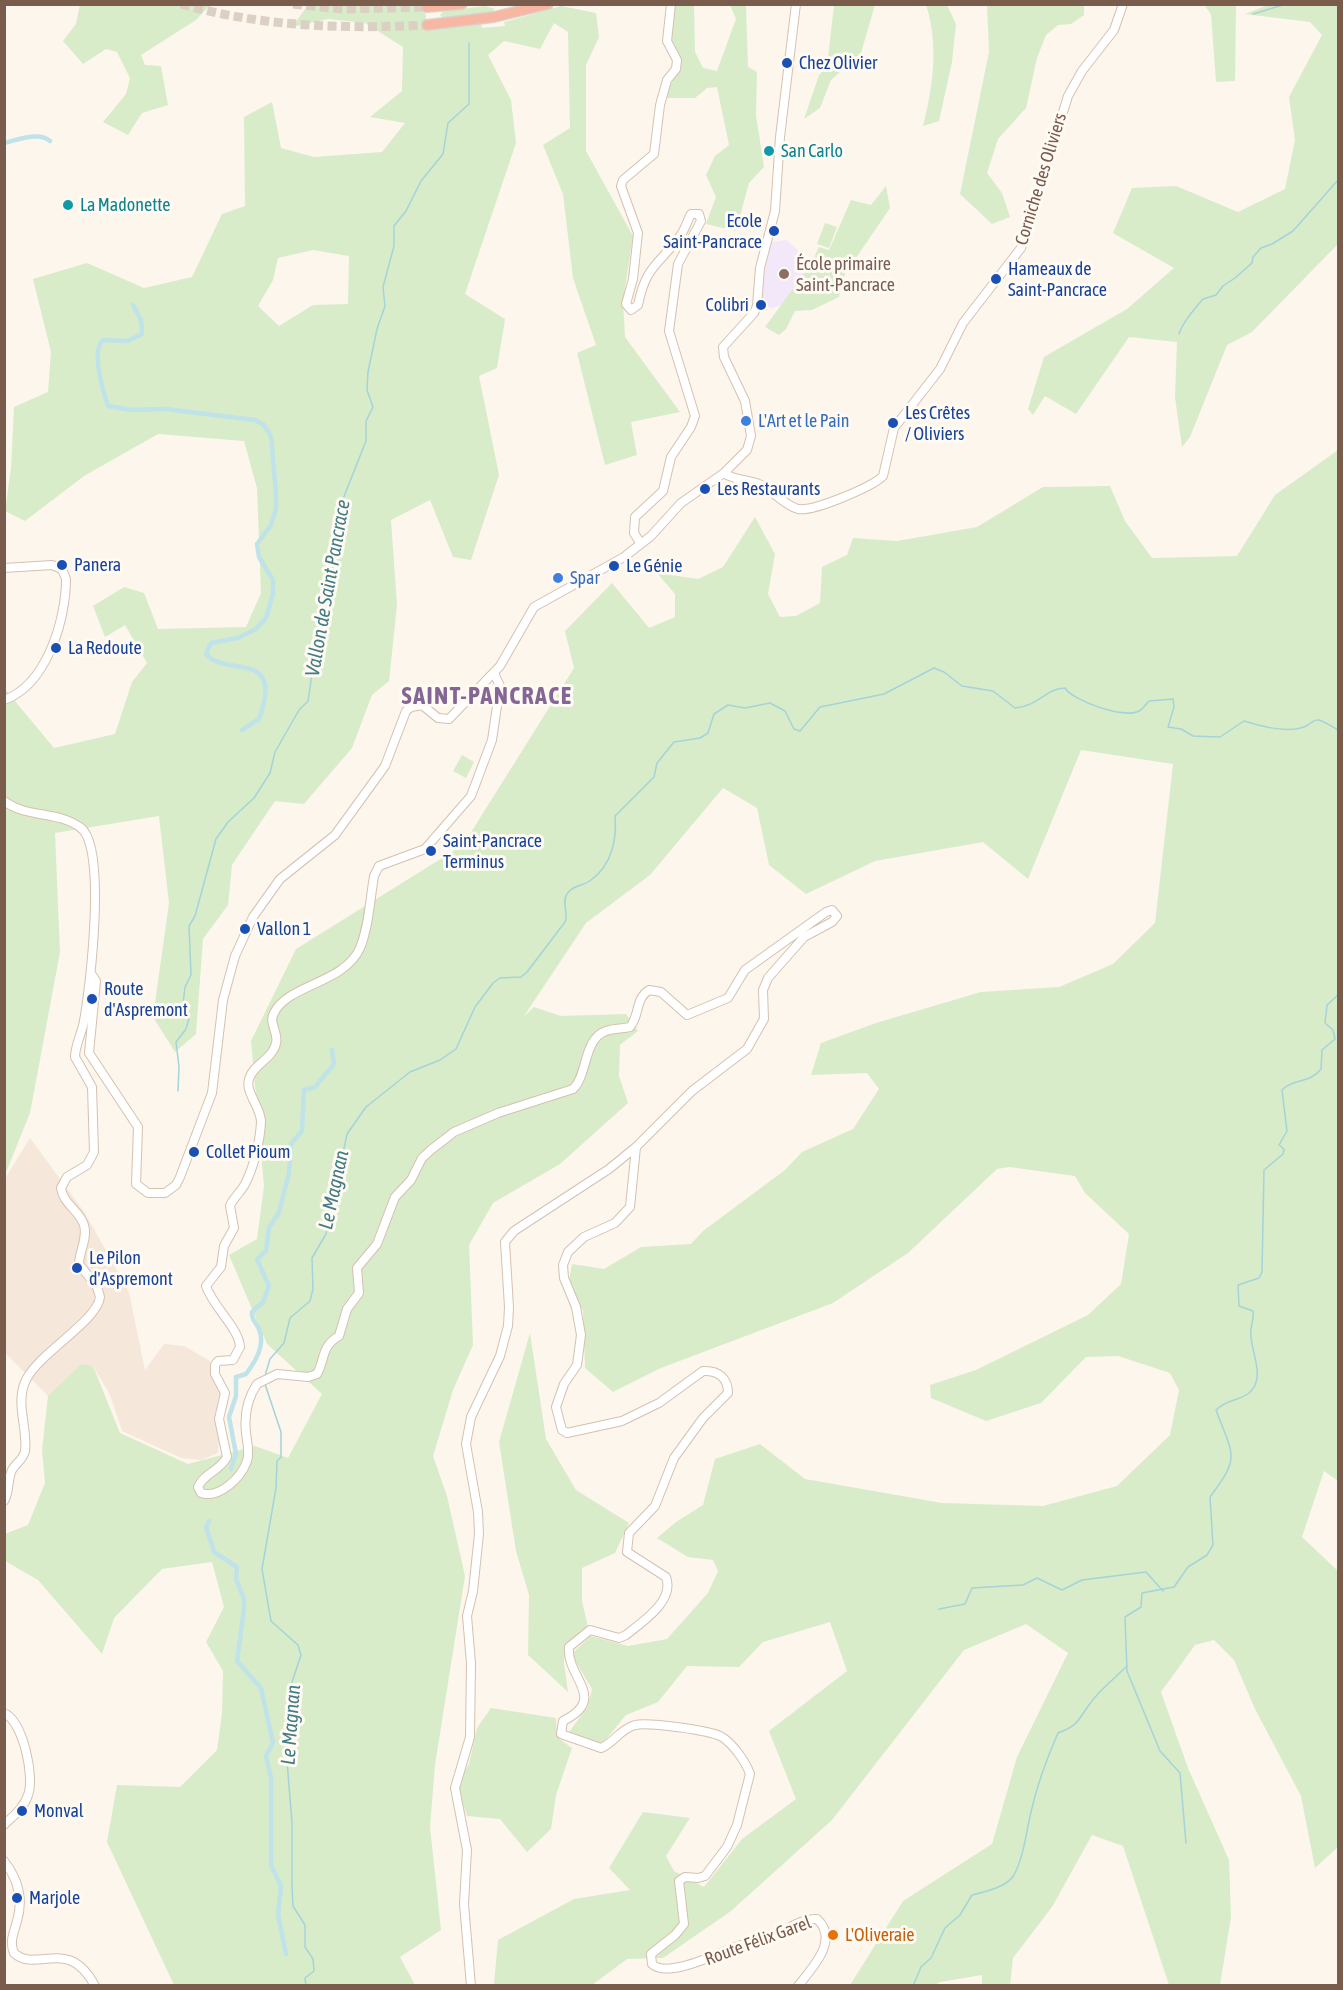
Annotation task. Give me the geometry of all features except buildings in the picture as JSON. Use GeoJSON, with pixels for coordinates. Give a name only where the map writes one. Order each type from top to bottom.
{"type":"FeatureCollection","features":[{"type":"Feature","properties":{"kind":"highway"},"geometry":{"type":"LineString","coordinates":[[427,7],[462,4]]}},
{"type":"Feature","properties":{"kind":"highway"},"geometry":{"type":"LineString","coordinates":[[427,25],[494,17],[548,4]]}},
{"type":"Feature","properties":{"kind":"street"},"geometry":{"type":"LineString","coordinates":[[640,544],[634,533],[635,517],[663,491],[671,457],[691,427],[695,416],[669,331],[678,264],[701,221],[699,214],[691,214],[679,238],[652,266],[644,278],[635,309],[627,308],[626,304],[633,279],[638,233],[621,186],[623,180],[654,154],[660,105],[667,80],[676,69],[677,60],[667,40],[671,4]]}},
{"type":"Feature","properties":{"kind":"street"},"geometry":{"type":"LineString","coordinates":[[92,975],[96,981],[89,1053],[138,1127],[136,1184],[148,1193],[165,1194],[176,1185],[180,1177],[211,1099],[226,984],[237,951],[259,907],[280,879],[335,835],[385,766],[406,711],[411,707],[422,705],[438,718],[447,720],[494,673],[506,657],[529,614],[539,602],[615,564],[640,544],[681,502],[724,473],[747,450],[750,441],[744,397],[724,357],[723,346],[754,313],[757,306],[760,268],[775,211],[780,137],[796,4]]}},
{"type":"Feature","properties":{"kind":"street","name":"Corniche des Oliviers"},"geometry":{"type":"LineString","coordinates":[[724,473],[732,478],[763,486],[788,504],[800,509],[863,489],[883,476],[892,435],[898,422],[940,369],[963,323],[1021,248],[1068,96],[1082,71],[1114,30],[1123,4]]}},
{"type":"Feature","properties":{"kind":"street"},"geometry":{"type":"LineString","coordinates":[[4,568],[41,565],[58,567],[65,574],[66,586],[52,649],[32,679],[16,694],[4,700]]}},
{"type":"Feature","properties":{"kind":"street"},"geometry":{"type":"LineString","coordinates":[[471,1986],[464,1904],[468,1850],[455,1788],[470,1737],[471,1663],[467,1616],[479,1534],[478,1512],[467,1456],[467,1432],[505,1340],[509,1307],[504,1257],[507,1239],[636,1147],[692,1091],[747,1049],[765,1015],[763,990],[768,978],[804,937],[835,920],[835,912],[826,912],[745,970],[728,998],[712,1003],[692,1015],[684,1014],[661,992],[649,990],[641,996],[636,1017],[630,1027],[607,1030],[597,1038],[586,1059],[579,1082],[573,1089],[498,1113],[454,1132],[422,1158],[411,1180],[394,1197],[377,1244],[357,1268],[359,1293],[347,1309],[339,1336],[328,1344],[322,1353],[317,1374],[308,1377],[277,1374],[264,1380],[251,1392],[246,1406],[249,1451],[244,1468],[222,1490],[202,1494],[198,1490],[199,1483],[205,1475],[221,1466],[227,1452],[219,1419],[225,1393],[214,1368],[218,1361],[236,1357],[240,1347],[237,1335],[220,1314],[206,1286],[221,1267],[223,1248],[234,1228],[230,1206],[246,1182],[256,1147],[261,1117],[258,1104],[249,1089],[249,1080],[255,1069],[275,1048],[277,1038],[272,1018],[275,1010],[300,992],[344,968],[360,948],[374,876],[379,866],[386,861],[419,854],[473,794],[492,740],[500,686],[494,673]]}},
{"type":"Feature","properties":{"kind":"street"},"geometry":{"type":"LineString","coordinates":[[4,801],[23,812],[69,820],[84,830],[89,837],[94,872],[92,975],[84,1026],[75,1057],[92,1087],[94,1152],[87,1165],[67,1177],[61,1188],[64,1198],[84,1225],[84,1238],[78,1264],[99,1291],[99,1304],[91,1317],[63,1338],[24,1383],[22,1397],[24,1454],[11,1472],[4,1501]]}},
{"type":"Feature","properties":{"kind":"street","name":"Route Félix Garel"},"geometry":{"type":"LineString","coordinates":[[636,1147],[630,1207],[615,1223],[584,1237],[564,1260],[562,1274],[576,1307],[581,1341],[577,1365],[561,1392],[556,1407],[556,1417],[562,1430],[567,1433],[614,1425],[659,1403],[704,1371],[720,1374],[728,1386],[725,1398],[696,1426],[674,1458],[655,1506],[629,1533],[627,1552],[661,1572],[668,1583],[668,1590],[656,1610],[626,1635],[619,1638],[590,1630],[569,1647],[570,1663],[583,1684],[583,1705],[578,1712],[563,1721],[560,1727],[561,1734],[566,1738],[601,1748],[621,1731],[643,1724],[718,1735],[728,1743],[750,1774],[737,1825],[727,1847],[707,1875],[700,1878],[685,1877],[679,1881],[684,1924],[675,1935],[651,1954],[652,1964],[660,1969],[701,1962],[745,1944],[773,1936],[809,1918],[817,1919],[825,1931],[825,1947],[798,1986]]}},
{"type":"Feature","properties":{"kind":"street"},"geometry":{"type":"LineString","coordinates":[[4,1713],[14,1719],[20,1731],[30,1785],[24,1804],[4,1825]]}},
{"type":"Feature","properties":{"kind":"street"},"geometry":{"type":"LineString","coordinates":[[4,1861],[14,1875],[20,1896],[20,1907],[12,1938],[14,1953],[28,1960],[51,1957],[77,1963],[88,1972],[95,1986]]}},
{"type":"Feature","properties":{"kind":"shaded area","name":"École primaire Saint-Pancrace"},"geometry":{"type":"Polygon","coordinates":[[[787,240],[812,264],[782,305],[772,308],[762,304],[765,268],[772,242],[787,240]]]}},
{"type":"Feature","properties":{"kind":"shaded area"},"geometry":{"type":"Polygon","coordinates":[[[30,1138],[85,1213],[129,1292],[145,1370],[164,1344],[184,1346],[210,1361],[222,1393],[218,1453],[201,1460],[181,1458],[122,1431],[110,1395],[93,1366],[81,1365],[48,1396],[5,1353],[4,1180],[30,1138]]]}},
{"type":"Feature","properties":{"kind":"green space"},"geometry":{"type":"Polygon","coordinates":[[[80,4],[210,5],[196,20],[141,55],[145,65],[161,66],[168,105],[142,113],[128,135],[103,122],[126,94],[130,78],[117,52],[106,49],[83,64],[63,41],[76,24],[80,4]]]}},
{"type":"Feature","properties":{"kind":"green space"},"geometry":{"type":"Polygon","coordinates":[[[308,5],[425,5],[427,30],[481,24],[482,28],[505,26],[504,22],[561,6],[596,13],[599,37],[586,65],[586,151],[633,236],[623,301],[625,337],[680,412],[631,422],[637,455],[605,465],[577,353],[596,345],[573,278],[563,194],[543,145],[570,128],[568,32],[554,23],[540,49],[504,41],[488,55],[511,100],[516,143],[465,294],[505,319],[497,368],[479,376],[499,475],[471,560],[453,557],[430,500],[391,520],[397,605],[389,681],[372,695],[352,748],[304,804],[275,801],[232,865],[228,905],[203,939],[196,1034],[175,1052],[153,1017],[169,903],[159,816],[55,833],[60,952],[30,1113],[5,1175],[5,689],[54,748],[115,734],[132,682],[147,663],[125,625],[105,637],[93,606],[124,587],[144,593],[158,629],[246,627],[261,593],[257,488],[244,441],[158,434],[84,476],[25,521],[5,511],[11,468],[14,407],[48,392],[51,352],[33,279],[87,263],[144,288],[192,277],[222,214],[245,206],[244,117],[272,102],[281,148],[314,157],[382,152],[405,123],[370,117],[402,91],[403,47],[365,23],[328,19],[292,27],[308,5]],[[313,250],[278,258],[273,280],[258,306],[279,326],[313,305],[348,304],[349,256],[313,250]]]}},
{"type":"Feature","properties":{"kind":"green space"},"geometry":{"type":"Polygon","coordinates":[[[674,5],[694,5],[695,52],[703,68],[717,71],[736,19],[730,5],[746,5],[748,67],[757,72],[756,115],[764,167],[749,183],[736,231],[706,224],[716,197],[706,175],[715,156],[729,145],[717,87],[707,88],[695,98],[664,98],[680,67],[671,45],[674,5]]]}},
{"type":"Feature","properties":{"kind":"green space"},"geometry":{"type":"Polygon","coordinates":[[[834,5],[875,5],[861,53],[831,80],[820,108],[804,119],[819,75],[827,67],[834,5]]]}},
{"type":"Feature","properties":{"kind":"green space"},"geometry":{"type":"Polygon","coordinates":[[[926,5],[947,5],[956,24],[952,62],[939,121],[923,126],[930,97],[933,66],[932,35],[926,5]]]}},
{"type":"Feature","properties":{"kind":"green space"},"geometry":{"type":"Polygon","coordinates":[[[987,5],[1084,5],[1084,15],[1071,24],[1058,25],[1046,35],[1037,58],[1026,108],[998,139],[987,173],[1002,193],[1010,217],[992,224],[960,194],[989,52],[987,5]]]}},
{"type":"Feature","properties":{"kind":"green space"},"geometry":{"type":"Polygon","coordinates":[[[1204,5],[1236,5],[1235,81],[1216,82],[1211,14],[1204,5]]]}},
{"type":"Feature","properties":{"kind":"green space"},"geometry":{"type":"Polygon","coordinates":[[[1268,5],[1338,5],[1338,244],[1252,332],[1227,345],[1190,437],[1182,447],[1175,397],[1177,342],[1129,337],[1076,414],[1045,396],[1033,415],[1028,409],[1044,357],[1127,309],[1174,268],[1113,233],[1132,188],[1176,186],[1238,212],[1285,189],[1295,140],[1289,97],[1322,35],[1310,22],[1245,14],[1268,5]]]}},
{"type":"Feature","properties":{"kind":"green space"},"geometry":{"type":"Polygon","coordinates":[[[485,6],[495,9],[491,13],[445,20],[440,15],[444,11],[485,6]]]}},
{"type":"Feature","properties":{"kind":"green space"},"geometry":{"type":"Polygon","coordinates":[[[886,186],[890,208],[845,274],[839,297],[812,310],[795,311],[786,329],[779,335],[765,327],[811,264],[819,247],[829,250],[851,200],[871,205],[886,186]]]}},
{"type":"Feature","properties":{"kind":"green space"},"geometry":{"type":"Polygon","coordinates":[[[825,223],[837,227],[829,248],[817,244],[825,223]]]}},
{"type":"Feature","properties":{"kind":"green space"},"geometry":{"type":"Polygon","coordinates":[[[1338,450],[1338,1481],[1324,1471],[1302,1537],[1338,1571],[1338,1847],[1315,1868],[1301,1796],[1255,1709],[1234,1660],[1214,1640],[1195,1645],[1161,1692],[1188,1768],[1229,1860],[1231,1917],[1220,1985],[1169,1985],[1123,1846],[1092,1835],[1052,1907],[1013,1958],[1010,1985],[982,1985],[982,1975],[940,1982],[935,1985],[850,1985],[903,1901],[992,1844],[1017,1757],[1068,1653],[1026,1624],[964,1650],[832,1820],[731,1911],[663,1958],[627,1959],[592,1985],[494,1985],[498,1940],[574,1899],[630,1890],[609,1868],[643,1812],[690,1818],[666,1856],[674,1871],[704,1887],[742,1839],[796,1799],[769,1731],[847,1671],[830,1622],[763,1642],[739,1667],[687,1666],[658,1702],[626,1715],[602,1744],[567,1735],[588,1706],[592,1689],[571,1654],[591,1636],[628,1646],[667,1639],[708,1593],[718,1571],[713,1560],[688,1557],[657,1538],[676,1522],[703,1505],[715,1459],[760,1444],[805,1479],[942,1503],[1043,1506],[1117,1486],[1170,1435],[1179,1390],[1170,1373],[1118,1356],[1086,1357],[1041,1403],[986,1421],[931,1398],[930,1385],[976,1370],[1088,1315],[1121,1284],[1129,1234],[1085,1193],[1075,1176],[1009,1167],[997,1169],[908,1253],[833,1303],[661,1368],[613,1392],[585,1368],[583,1311],[569,1281],[572,1264],[604,1269],[641,1247],[691,1244],[703,1231],[785,1170],[802,1152],[853,1129],[879,1089],[867,1073],[811,1075],[821,1043],[876,1023],[981,992],[1059,987],[1113,964],[1155,923],[1173,764],[1081,750],[1028,879],[983,842],[875,861],[806,894],[769,865],[757,808],[723,788],[650,875],[586,923],[524,1016],[534,1007],[561,1016],[626,1014],[638,1031],[620,1045],[619,1076],[628,1103],[560,1164],[493,1203],[469,1245],[473,1345],[453,1390],[433,1456],[447,1496],[465,1576],[435,1765],[430,1827],[441,1930],[400,1957],[415,1985],[174,1985],[107,1842],[117,1785],[180,1787],[217,1750],[222,1714],[223,1671],[206,1642],[224,1607],[212,1562],[162,1569],[114,1618],[102,1654],[38,1580],[5,1561],[5,1534],[28,1525],[45,1483],[42,1450],[48,1396],[81,1364],[93,1366],[120,1433],[188,1464],[255,1446],[288,1458],[322,1394],[267,1344],[229,1255],[257,1239],[264,1186],[251,1041],[296,949],[463,845],[574,668],[565,631],[612,583],[649,628],[675,617],[675,594],[657,573],[698,579],[723,567],[755,517],[775,554],[768,594],[780,617],[796,616],[820,603],[822,567],[847,555],[853,538],[897,541],[977,527],[1043,487],[1110,486],[1125,521],[1152,558],[1237,556],[1275,495],[1338,450]]]}},
{"type":"Feature","properties":{"kind":"green space"},"geometry":{"type":"Polygon","coordinates":[[[462,755],[474,762],[466,778],[453,771],[462,755]]]}},
{"type":"Feature","properties":{"kind":"green space"},"geometry":{"type":"Polygon","coordinates":[[[530,1333],[546,1439],[576,1490],[629,1523],[615,1553],[582,1568],[582,1601],[588,1627],[566,1643],[564,1663],[568,1692],[528,1655],[529,1595],[516,1551],[499,1442],[530,1333]]]}},
{"type":"Feature","properties":{"kind":"green space"},"geometry":{"type":"Polygon","coordinates":[[[491,1708],[556,1718],[557,1737],[572,1748],[556,1795],[551,1829],[527,1852],[500,1819],[467,1816],[457,1785],[469,1764],[477,1728],[491,1708]]]}},
{"type":"Feature","properties":{"kind":"waterway"},"geometry":{"type":"LineString","coordinates":[[1253,14],[1286,4]]}},
{"type":"Feature","properties":{"kind":"waterway","name":"Vallon de Saint Pancrace"},"geometry":{"type":"LineString","coordinates":[[178,1091],[179,1067],[176,1042],[186,1029],[189,1018],[183,1004],[185,987],[191,975],[189,926],[195,916],[216,839],[228,822],[254,798],[270,773],[275,752],[299,710],[308,701],[316,647],[328,601],[336,529],[343,499],[366,441],[366,421],[373,407],[367,390],[368,372],[377,329],[385,306],[383,287],[394,246],[394,226],[406,211],[421,181],[443,154],[448,123],[469,104],[469,43]]}},
{"type":"Feature","properties":{"kind":"waterway"},"geometry":{"type":"LineString","coordinates":[[4,143],[34,136],[50,141]]}},
{"type":"Feature","properties":{"kind":"waterway"},"geometry":{"type":"LineString","coordinates":[[1179,334],[1203,299],[1216,295],[1223,286],[1252,263],[1253,257],[1261,248],[1293,231],[1338,180]]}},
{"type":"Feature","properties":{"kind":"waterway"},"geometry":{"type":"LineString","coordinates":[[133,305],[141,320],[142,334],[128,341],[103,340],[98,353],[99,372],[108,406],[132,410],[165,409],[255,420],[264,425],[271,436],[276,509],[271,525],[257,544],[259,557],[273,580],[273,594],[266,618],[256,629],[238,638],[211,643],[206,654],[215,661],[250,669],[259,674],[264,682],[265,697],[259,719],[242,730]]}},
{"type":"Feature","properties":{"kind":"waterway","name":"Le Magnan"},"geometry":{"type":"LineString","coordinates":[[265,1376],[270,1359],[284,1343],[290,1318],[310,1301],[313,1289],[312,1258],[326,1234],[347,1134],[366,1107],[410,1072],[440,1060],[456,1049],[475,1007],[493,983],[500,978],[521,977],[527,972],[565,922],[567,894],[591,880],[604,867],[614,842],[615,816],[654,777],[657,763],[674,742],[700,738],[708,733],[714,714],[728,705],[745,708],[770,703],[785,711],[794,729],[800,731],[820,707],[884,694],[934,668],[944,672],[962,686],[993,691],[1015,708],[1023,707],[1053,691],[1065,688],[1088,703],[1122,713],[1139,711],[1149,701],[1173,699],[1174,707],[1168,727],[1181,729],[1193,736],[1220,737],[1244,721],[1270,728],[1296,729],[1317,720],[1338,730]]}},
{"type":"Feature","properties":{"kind":"waterway"},"geometry":{"type":"LineString","coordinates":[[1186,1843],[1180,1773],[1160,1751],[1127,1671],[1125,1617],[1141,1607],[1142,1593],[1174,1587],[1188,1567],[1207,1555],[1213,1545],[1210,1497],[1226,1473],[1231,1455],[1227,1437],[1216,1410],[1249,1393],[1257,1379],[1251,1337],[1253,1311],[1239,1306],[1238,1285],[1259,1278],[1262,1272],[1264,1170],[1283,1154],[1284,1149],[1279,1145],[1287,1131],[1282,1090],[1286,1086],[1312,1077],[1321,1069],[1322,1050],[1335,1039],[1333,1030],[1325,1023],[1327,1005],[1338,995]]}},
{"type":"Feature","properties":{"kind":"waterway"},"geometry":{"type":"LineString","coordinates":[[231,1469],[236,1454],[229,1417],[236,1396],[236,1377],[246,1374],[258,1353],[261,1335],[252,1312],[263,1302],[269,1286],[257,1259],[266,1251],[269,1228],[279,1212],[289,1173],[291,1144],[302,1131],[304,1090],[315,1087],[334,1064],[332,1050]]}},
{"type":"Feature","properties":{"kind":"waterway","name":"Le Magnan"},"geometry":{"type":"LineString","coordinates":[[265,1384],[281,1432],[281,1457],[277,1461],[276,1488],[262,1569],[271,1621],[298,1645],[301,1655],[292,1682],[294,1742],[287,1761],[292,1823],[293,1906],[305,1925],[305,1947],[313,1959],[314,1971],[305,1978],[306,1986]]}},
{"type":"Feature","properties":{"kind":"waterway"},"geometry":{"type":"LineString","coordinates":[[209,1521],[206,1527],[214,1552],[237,1567],[236,1579],[244,1599],[237,1661],[261,1688],[273,1743],[266,1756],[271,1778],[271,1865],[281,1886],[278,1915],[286,1954]]}},
{"type":"Feature","properties":{"kind":"waterway"},"geometry":{"type":"LineString","coordinates":[[939,1609],[965,1604],[972,1588],[1023,1585],[1037,1578],[1062,1590],[1082,1580],[1146,1572],[1163,1591]]}},
{"type":"Feature","properties":{"kind":"waterway"},"geometry":{"type":"LineString","coordinates":[[913,1986],[921,1967],[931,1958],[945,1928],[960,1915],[972,1895],[1001,1886],[1014,1875],[1039,1782],[1058,1733],[1077,1722],[1097,1695],[1126,1667]]}},
{"type":"Feature","properties":{"kind":"tunnel"},"geometry":{"type":"LineString","coordinates":[[181,4],[242,18],[303,25],[365,27],[427,25]]}},
{"type":"Feature","properties":{"kind":"tunnel"},"geometry":{"type":"LineString","coordinates":[[293,4],[342,9],[427,7]]}},
{"type":"Feature","properties":{"kind":"place","name":"Chez Olivier"},"geometry":{"type":"Point","coordinates":[787,63]}},
{"type":"Feature","properties":{"kind":"place","name":"San Carlo"},"geometry":{"type":"Point","coordinates":[769,151]}},
{"type":"Feature","properties":{"kind":"place","name":"La Madonette"},"geometry":{"type":"Point","coordinates":[68,205]}},
{"type":"Feature","properties":{"kind":"place","name":"Ecole Saint-Pancrace"},"geometry":{"type":"Point","coordinates":[774,231]}},
{"type":"Feature","properties":{"kind":"place","name":"École primaire Saint-Pancrace"},"geometry":{"type":"Point","coordinates":[784,274]}},
{"type":"Feature","properties":{"kind":"place","name":"Hameaux de Saint-Pancrace"},"geometry":{"type":"Point","coordinates":[996,279]}},
{"type":"Feature","properties":{"kind":"place","name":"Colibri"},"geometry":{"type":"Point","coordinates":[761,305]}},
{"type":"Feature","properties":{"kind":"place","name":"L'Art et le Pain"},"geometry":{"type":"Point","coordinates":[746,421]}},
{"type":"Feature","properties":{"kind":"place","name":"Les Crêtes / Oliviers"},"geometry":{"type":"Point","coordinates":[893,423]}},
{"type":"Feature","properties":{"kind":"place","name":"Les Restaurants"},"geometry":{"type":"Point","coordinates":[705,489]}},
{"type":"Feature","properties":{"kind":"place","name":"Panera"},"geometry":{"type":"Point","coordinates":[62,565]}},
{"type":"Feature","properties":{"kind":"place","name":"Le Génie"},"geometry":{"type":"Point","coordinates":[614,566]}},
{"type":"Feature","properties":{"kind":"place","name":"Spar"},"geometry":{"type":"Point","coordinates":[558,578]}},
{"type":"Feature","properties":{"kind":"place","name":"La Redoute"},"geometry":{"type":"Point","coordinates":[56,648]}},
{"type":"Feature","properties":{"kind":"place","name":"Saint-Pancrace Terminus"},"geometry":{"type":"Point","coordinates":[431,851]}},
{"type":"Feature","properties":{"kind":"place","name":"Vallon 1"},"geometry":{"type":"Point","coordinates":[245,929]}},
{"type":"Feature","properties":{"kind":"place","name":"Route d'Aspremont"},"geometry":{"type":"Point","coordinates":[92,999]}},
{"type":"Feature","properties":{"kind":"place","name":"Collet Pioum"},"geometry":{"type":"Point","coordinates":[194,1152]}},
{"type":"Feature","properties":{"kind":"place","name":"Le Pilon d'Aspremont"},"geometry":{"type":"Point","coordinates":[77,1268]}},
{"type":"Feature","properties":{"kind":"place","name":"Monval"},"geometry":{"type":"Point","coordinates":[22,1811]}},
{"type":"Feature","properties":{"kind":"place","name":"Marjole"},"geometry":{"type":"Point","coordinates":[17,1898]}},
{"type":"Feature","properties":{"kind":"place","name":"L'Oliveraie"},"geometry":{"type":"Point","coordinates":[833,1935]}},
{"type":"Feature","properties":{"kind":"district","name":"SAINT-PANCRACE"},"geometry":{"type":"Point","coordinates":[487,696]}}]}
